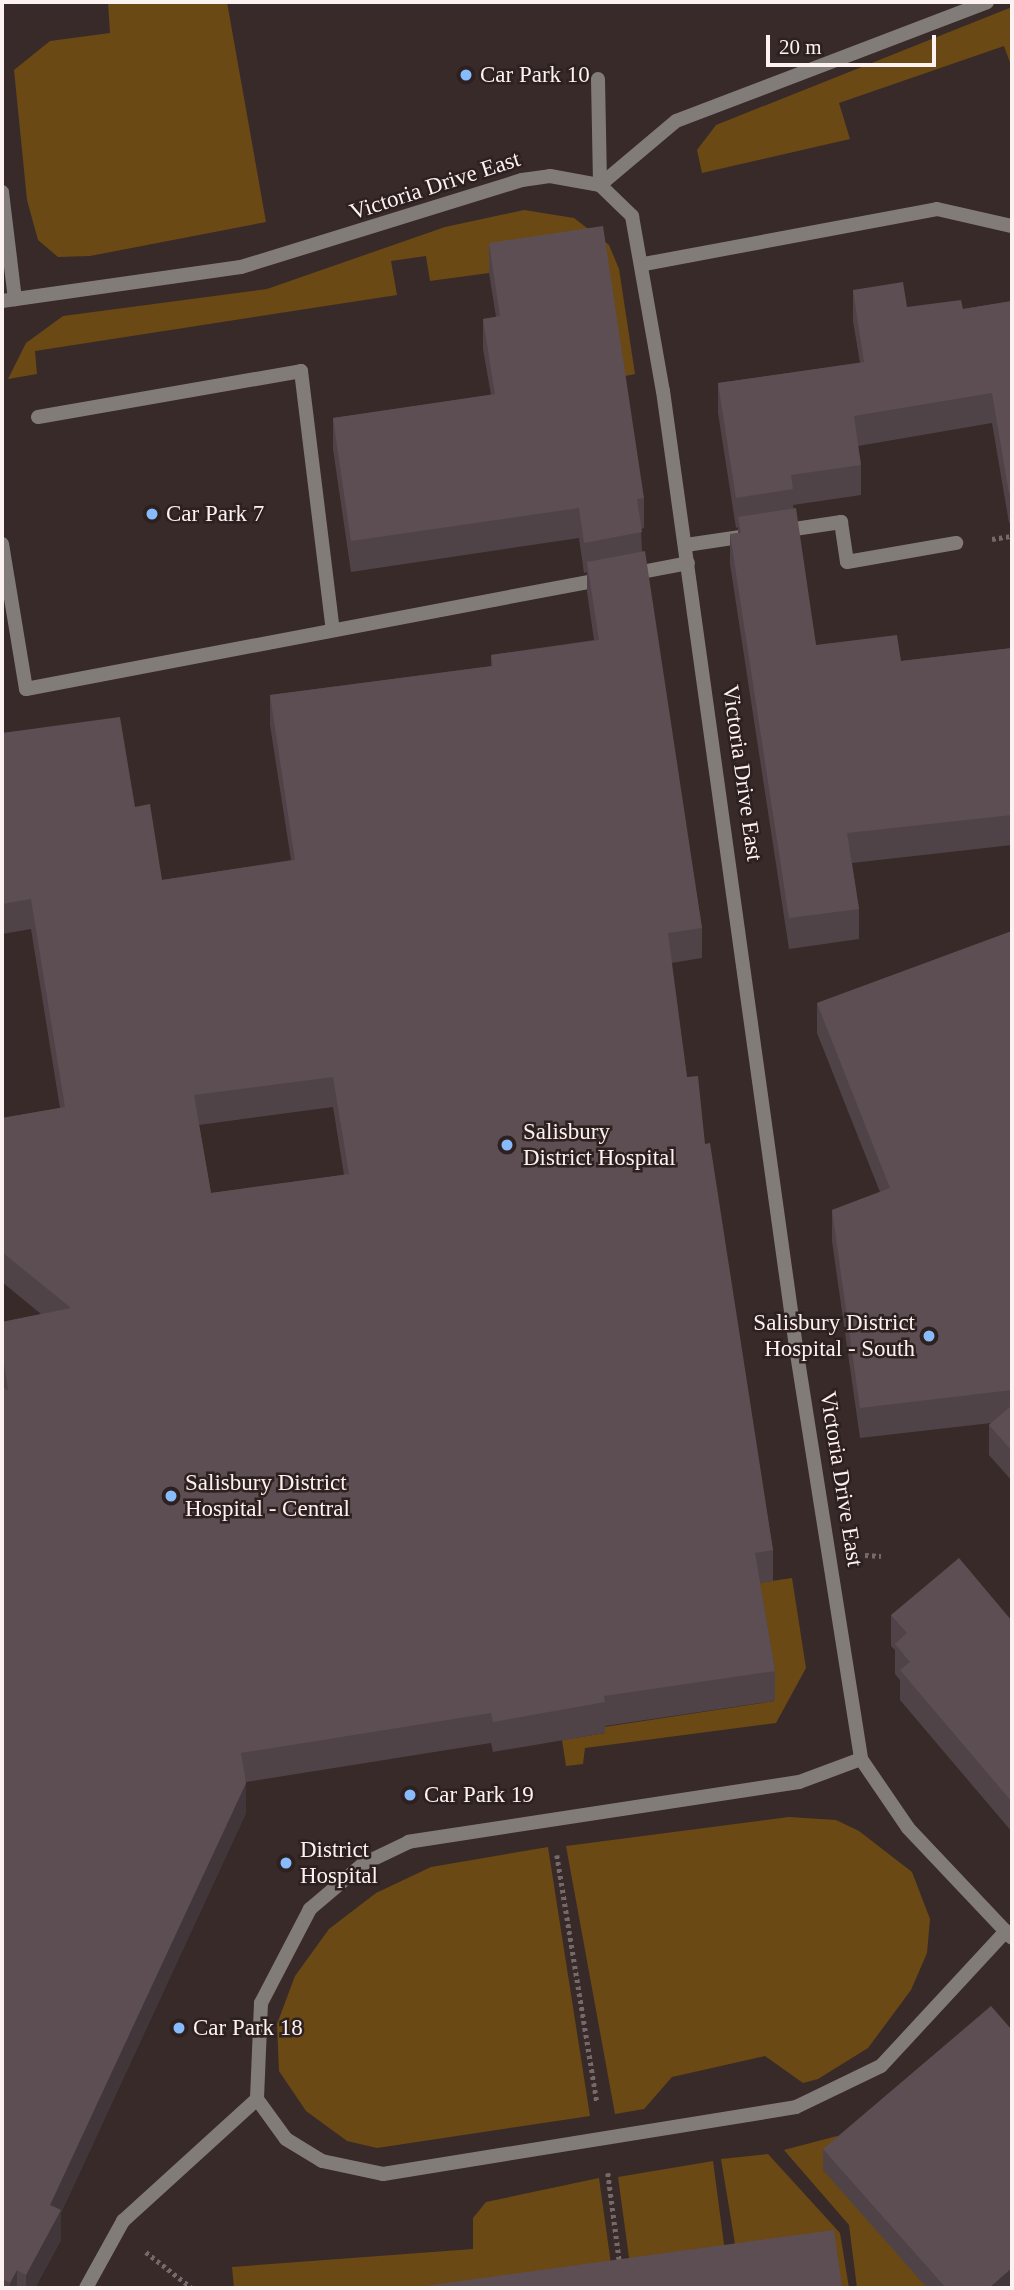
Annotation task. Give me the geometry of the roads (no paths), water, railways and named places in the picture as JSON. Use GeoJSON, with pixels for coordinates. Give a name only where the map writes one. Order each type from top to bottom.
{"type":"FeatureCollection","features":[{"type":"Feature","properties":{"kind":"street"},"geometry":{"type":"LineString","coordinates":[[600,185],[676,121],[987,2]]}},
{"type":"Feature","properties":{"kind":"street"},"geometry":{"type":"LineString","coordinates":[[598,79],[600,185]]}},
{"type":"Feature","properties":{"kind":"street","name":"Victoria Drive East"},"geometry":{"type":"LineString","coordinates":[[8,300],[241,267],[522,180],[550,176],[600,185],[632,216],[644,264],[686,545],[797,1354],[861,1759],[908,1828],[1009,1935]]}},
{"type":"Feature","properties":{"kind":"street"},"geometry":{"type":"LineString","coordinates":[[2,192],[8,300]]}},
{"type":"Feature","properties":{"kind":"street"},"geometry":{"type":"LineString","coordinates":[[644,264],[937,209],[1012,226]]}},
{"type":"Feature","properties":{"kind":"street"},"geometry":{"type":"LineString","coordinates":[[38,417],[301,371],[333,630]]}},
{"type":"Feature","properties":{"kind":"street"},"geometry":{"type":"LineString","coordinates":[[686,545],[841,522],[847,562],[956,543]]}},
{"type":"Feature","properties":{"kind":"street"},"geometry":{"type":"LineString","coordinates":[[2,544],[26,690],[688,563]]}},
{"type":"Feature","properties":{"kind":"street"},"geometry":{"type":"LineString","coordinates":[[861,1759],[799,1782],[409,1842],[326,1889],[261,2003],[257,2099],[286,2139],[322,2161],[383,2174],[784,2109],[832,2095],[881,2066],[1009,1935]]}},
{"type":"Feature","properties":{"kind":"street"},"geometry":{"type":"LineString","coordinates":[[86,2288],[117,2232],[257,2099]]}},
{"type":"Feature","properties":{"kind":"place","name":"Car Park 10"},"geometry":{"type":"Point","coordinates":[466,75]}},
{"type":"Feature","properties":{"kind":"place","name":"Car Park 7"},"geometry":{"type":"Point","coordinates":[152,514]}},
{"type":"Feature","properties":{"kind":"place","name":"Salisbury District Hospital"},"geometry":{"type":"Point","coordinates":[507,1145]}},
{"type":"Feature","properties":{"kind":"place","name":"Salisbury District Hospital - South"},"geometry":{"type":"Point","coordinates":[929,1336]}},
{"type":"Feature","properties":{"kind":"place","name":"Salisbury District Hospital - Central"},"geometry":{"type":"Point","coordinates":[171,1496]}},
{"type":"Feature","properties":{"kind":"place","name":"Car Park 19"},"geometry":{"type":"Point","coordinates":[410,1795]}},
{"type":"Feature","properties":{"kind":"place","name":"District Hospital"},"geometry":{"type":"Point","coordinates":[286,1863]}},
{"type":"Feature","properties":{"kind":"place","name":"Car Park 18"},"geometry":{"type":"Point","coordinates":[179,2028]}}]}
